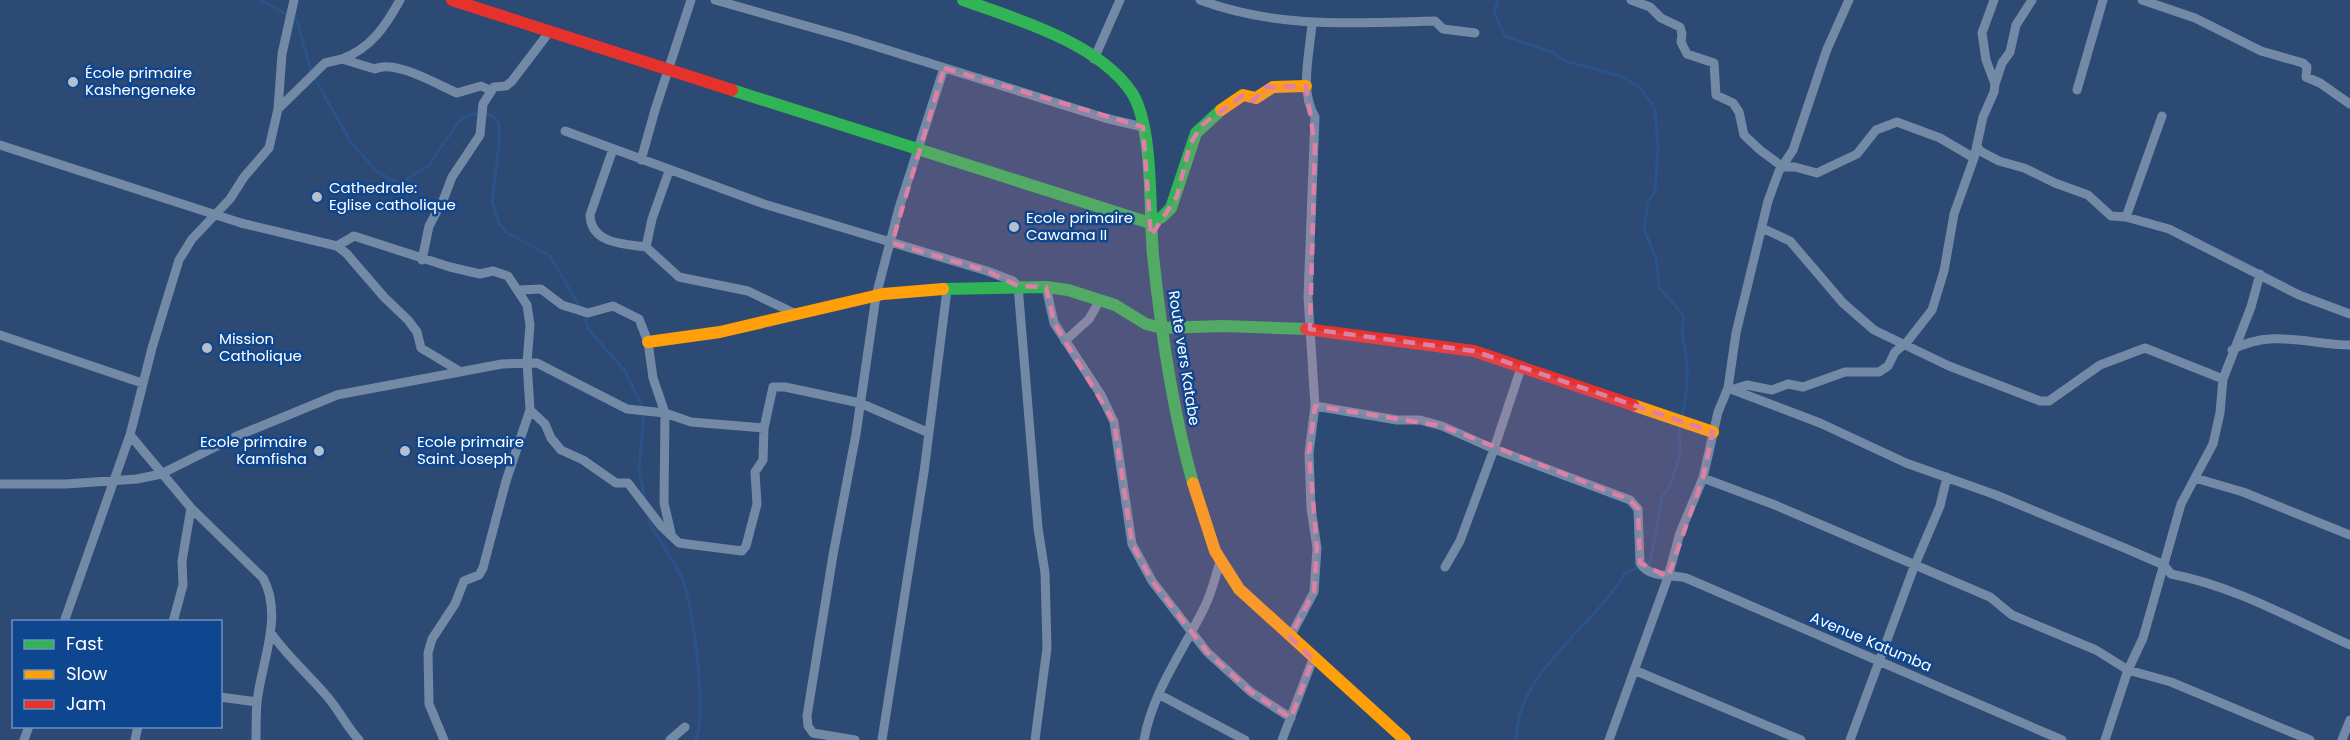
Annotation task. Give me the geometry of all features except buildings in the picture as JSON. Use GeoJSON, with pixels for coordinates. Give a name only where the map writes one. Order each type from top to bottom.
{"type":"FeatureCollection","features":[{"type":"Feature","properties":{"kind":"street"},"geometry":{"type":"LineString","coordinates":[[64,620],[130,435],[142,383],[179,260],[192,239],[230,199],[244,177],[269,148],[278,109],[282,54],[294,0]]}},
{"type":"Feature","properties":{"kind":"street"},"geometry":{"type":"LineString","coordinates":[[278,109],[318,67],[359,53],[378,36],[400,0]]}},
{"type":"Feature","properties":{"kind":"street"},"geometry":{"type":"LineString","coordinates":[[452,0],[1150,223],[1161,219],[1178,196],[1190,144],[1202,125],[1243,95],[1256,98],[1266,87],[1272,86],[1306,87]]}},
{"type":"Feature","properties":{"kind":"street"},"geometry":{"type":"LineString","coordinates":[[641,160],[667,70],[692,0]]}},
{"type":"Feature","properties":{"kind":"street"},"geometry":{"type":"LineString","coordinates":[[715,0],[1105,118],[1143,127]]}},
{"type":"Feature","properties":{"kind":"street","name":"Route vers Katabe"},"geometry":{"type":"LineString","coordinates":[[963,0],[1059,39],[1113,72],[1133,95],[1143,127],[1150,223],[1162,328],[1182,441],[1209,537],[1230,579],[1246,598],[1406,740]]}},
{"type":"Feature","properties":{"kind":"street"},"geometry":{"type":"LineString","coordinates":[[1094,59],[1120,0]]}},
{"type":"Feature","properties":{"kind":"street"},"geometry":{"type":"LineString","coordinates":[[1200,0],[1239,13],[1312,23],[1436,21],[1443,29],[1475,33]]}},
{"type":"Feature","properties":{"kind":"street"},"geometry":{"type":"LineString","coordinates":[[1631,0],[1650,7],[1661,18],[1680,27],[1681,45],[1687,54],[1714,63],[1716,95],[1733,103],[1747,139],[1783,167],[1791,166],[1821,172],[1857,154],[1870,135],[1897,122],[1940,138],[1974,158]]}},
{"type":"Feature","properties":{"kind":"street"},"geometry":{"type":"LineString","coordinates":[[1609,740],[1668,577],[1680,533],[1703,478],[1713,432],[1731,389],[1735,339],[1774,184],[1793,150],[1834,32],[1850,0]]}},
{"type":"Feature","properties":{"kind":"street"},"geometry":{"type":"LineString","coordinates":[[1994,0],[1982,33],[1986,60],[1995,84]]}},
{"type":"Feature","properties":{"kind":"street"},"geometry":{"type":"LineString","coordinates":[[1731,389],[1747,385],[1772,390],[1788,384],[1803,387],[1845,372],[1879,372],[1888,366],[1895,352],[1904,345],[1932,310],[1944,271],[1954,214],[1974,158],[1983,117],[1991,101],[2002,63],[2010,52],[2016,25],[2032,0]]}},
{"type":"Feature","properties":{"kind":"street"},"geometry":{"type":"LineString","coordinates":[[2077,90],[2103,0]]}},
{"type":"Feature","properties":{"kind":"street"},"geometry":{"type":"LineString","coordinates":[[2142,0],[2195,18],[2261,51],[2303,63],[2307,67],[2306,77],[2324,85],[2350,104]]}},
{"type":"Feature","properties":{"kind":"street"},"geometry":{"type":"LineString","coordinates":[[1290,637],[1314,592],[1317,548],[1311,508],[1309,453],[1316,406],[1310,329],[1310,201],[1316,146],[1315,117],[1308,106],[1306,87],[1312,23]]}},
{"type":"Feature","properties":{"kind":"street"},"geometry":{"type":"LineString","coordinates":[[422,260],[427,232],[452,177],[480,135],[481,113],[490,90],[512,81],[550,31]]}},
{"type":"Feature","properties":{"kind":"street"},"geometry":{"type":"LineString","coordinates":[[342,59],[375,69],[380,67],[404,71],[457,93],[482,86],[490,90]]}},
{"type":"Feature","properties":{"kind":"street"},"geometry":{"type":"LineString","coordinates":[[855,740],[813,734],[807,723],[876,296],[892,243],[899,208],[944,68]]}},
{"type":"Feature","properties":{"kind":"street"},"geometry":{"type":"LineString","coordinates":[[2126,217],[2162,116]]}},
{"type":"Feature","properties":{"kind":"street"},"geometry":{"type":"LineString","coordinates":[[565,131],[764,204],[987,271],[1013,281],[1018,286],[1022,351],[1045,573],[1047,648],[1035,740]]}},
{"type":"Feature","properties":{"kind":"street"},"geometry":{"type":"LineString","coordinates":[[0,144],[214,215],[337,246],[408,320],[417,332],[421,348],[461,372]]}},
{"type":"Feature","properties":{"kind":"street"},"geometry":{"type":"LineString","coordinates":[[1977,146],[1984,154],[1999,161],[2024,168],[2088,195],[2111,216],[2126,217],[2169,229],[2299,295],[2350,314]]}},
{"type":"Feature","properties":{"kind":"street"},"geometry":{"type":"LineString","coordinates":[[613,148],[590,215],[590,223],[597,235],[614,242],[646,247],[679,277],[748,291],[794,313]]}},
{"type":"Feature","properties":{"kind":"street"},"geometry":{"type":"LineString","coordinates":[[646,247],[652,219],[669,171]]}},
{"type":"Feature","properties":{"kind":"street"},"geometry":{"type":"LineString","coordinates":[[1762,228],[1790,241],[1825,284],[1863,323],[1949,366],[2042,401],[2049,401],[2104,363],[2145,348],[2223,379]]}},
{"type":"Feature","properties":{"kind":"street"},"geometry":{"type":"LineString","coordinates":[[337,246],[354,237],[422,260],[472,273],[493,271],[508,276],[519,290],[528,311],[527,362],[530,410],[506,481],[483,568],[479,575],[464,581],[455,604],[432,639],[428,653],[429,704],[444,740]]}},
{"type":"Feature","properties":{"kind":"street"},"geometry":{"type":"LineString","coordinates":[[2105,740],[2128,670],[2143,638],[2186,490],[2213,444],[2220,413],[2223,379],[2232,350],[2251,307],[2260,274]]}},
{"type":"Feature","properties":{"kind":"street"},"geometry":{"type":"LineString","coordinates":[[648,342],[712,333],[876,296],[1018,286],[1046,287],[1068,290],[1115,305],[1146,324],[1162,328],[1222,326],[1310,329],[1474,351],[1713,432]]}},
{"type":"Feature","properties":{"kind":"street"},"geometry":{"type":"LineString","coordinates":[[1046,287],[1051,315],[1065,341],[1101,395],[1114,422],[1132,544],[1152,581],[1191,634],[1251,692],[1291,718]]}},
{"type":"Feature","properties":{"kind":"street"},"geometry":{"type":"LineString","coordinates":[[519,290],[542,289],[562,305],[588,313],[609,306],[628,312],[639,319],[648,342],[652,378],[665,413],[664,503],[671,533]]}},
{"type":"Feature","properties":{"kind":"street"},"geometry":{"type":"LineString","coordinates":[[882,740],[897,657],[947,290]]}},
{"type":"Feature","properties":{"kind":"street"},"geometry":{"type":"LineString","coordinates":[[1065,341],[1089,319],[1100,300]]}},
{"type":"Feature","properties":{"kind":"street"},"geometry":{"type":"LineString","coordinates":[[0,335],[142,383]]}},
{"type":"Feature","properties":{"kind":"street"},"geometry":{"type":"LineString","coordinates":[[2232,350],[2253,342],[2284,338],[2350,345]]}},
{"type":"Feature","properties":{"kind":"street"},"geometry":{"type":"LineString","coordinates":[[0,484],[114,480],[161,474],[237,436],[337,395],[527,362],[537,363],[563,374],[627,409],[665,413],[691,422],[764,428]]}},
{"type":"Feature","properties":{"kind":"street"},"geometry":{"type":"LineString","coordinates":[[1445,567],[1455,553],[1521,368]]}},
{"type":"Feature","properties":{"kind":"street"},"geometry":{"type":"LineString","coordinates":[[530,410],[545,424],[551,438],[561,450],[583,460],[616,483],[628,483],[661,526],[679,543],[744,551],[757,504],[755,472],[763,460],[764,428],[772,388],[775,386],[860,403],[927,432]]}},
{"type":"Feature","properties":{"kind":"street"},"geometry":{"type":"LineString","coordinates":[[1731,389],[1820,423],[1906,463],[1947,477],[2164,565],[2171,574],[2204,581],[2242,596],[2350,645]]}},
{"type":"Feature","properties":{"kind":"street"},"geometry":{"type":"LineString","coordinates":[[1316,406],[1397,420],[1426,422],[1448,428],[1494,449]]}},
{"type":"Feature","properties":{"kind":"street"},"geometry":{"type":"LineString","coordinates":[[130,435],[191,508],[263,578],[270,601],[271,633],[257,702],[256,740]]}},
{"type":"Feature","properties":{"kind":"street","name":"Avenue Katumba"},"geometry":{"type":"LineString","coordinates":[[1494,449],[1630,500],[1638,508],[1640,563],[1643,568],[1668,577],[1686,578],[2062,740]]}},
{"type":"Feature","properties":{"kind":"street"},"geometry":{"type":"LineString","coordinates":[[1850,740],[1914,567],[1940,506],[1947,477]]}},
{"type":"Feature","properties":{"kind":"street"},"geometry":{"type":"LineString","coordinates":[[1703,478],[1775,505],[1914,567],[1990,597],[2012,615],[2096,650],[2128,670],[2171,682],[2310,740]]}},
{"type":"Feature","properties":{"kind":"street"},"geometry":{"type":"LineString","coordinates":[[2195,478],[2243,492],[2350,535]]}},
{"type":"Feature","properties":{"kind":"street"},"geometry":{"type":"LineString","coordinates":[[173,620],[183,585],[182,561],[191,508]]}},
{"type":"Feature","properties":{"kind":"street"},"geometry":{"type":"LineString","coordinates":[[1144,740],[1147,723],[1171,666],[1191,634],[1210,595],[1220,562]]}},
{"type":"Feature","properties":{"kind":"street"},"geometry":{"type":"LineString","coordinates":[[271,633],[297,665],[327,696],[346,726],[359,740]]}},
{"type":"Feature","properties":{"kind":"street"},"geometry":{"type":"LineString","coordinates":[[1281,740],[1313,659]]}},
{"type":"Feature","properties":{"kind":"street"},"geometry":{"type":"LineString","coordinates":[[1634,670],[1801,740]]}},
{"type":"Feature","properties":{"kind":"street"},"geometry":{"type":"LineString","coordinates":[[1160,695],[1245,740]]}},
{"type":"Feature","properties":{"kind":"street"},"geometry":{"type":"LineString","coordinates":[[222,697],[257,702]]}},
{"type":"Feature","properties":{"kind":"street"},"geometry":{"type":"LineString","coordinates":[[2342,740],[2350,720]]}},
{"type":"Feature","properties":{"kind":"street"},"geometry":{"type":"LineString","coordinates":[[670,740],[685,727]]}},
{"type":"Feature","properties":{"kind":"highlighted area"},"geometry":{"type":"Polygon","coordinates":[[[944,68],[1143,127],[1151,236],[1177,196],[1190,144],[1202,125],[1243,95],[1253,101],[1266,87],[1306,86],[1315,146],[1310,329],[1474,351],[1713,432],[1703,478],[1668,577],[1640,563],[1638,509],[1630,500],[1442,426],[1315,406],[1309,453],[1317,548],[1314,592],[1290,637],[1313,659],[1291,718],[1251,692],[1207,652],[1152,581],[1132,544],[1114,422],[1054,323],[1046,287],[1018,286],[987,271],[892,243],[944,68]]]}},
{"type":"Feature","properties":{"kind":"waterway"},"geometry":{"type":"LineString","coordinates":[[260,0],[297,20],[312,74],[352,144],[378,172],[400,184],[429,165],[459,121],[468,115],[481,113],[493,116],[499,124],[499,145],[492,202],[499,223],[506,232],[550,256],[580,307]]}},
{"type":"Feature","properties":{"kind":"waterway"},"geometry":{"type":"LineString","coordinates":[[1498,0],[1494,12],[1505,36],[1552,52],[1565,61],[1620,76],[1640,87],[1655,110],[1658,146],[1655,192],[1648,202],[1644,229],[1656,258],[1659,287],[1684,316],[1682,334],[1687,378],[1682,417]]}},
{"type":"Feature","properties":{"kind":"waterway"},"geometry":{"type":"LineString","coordinates":[[583,314],[589,330],[625,371],[644,411],[639,470],[645,500]]}},
{"type":"Feature","properties":{"kind":"waterway"},"geometry":{"type":"LineString","coordinates":[[1517,740],[1519,716],[1528,694],[1542,672],[1612,592],[1625,573],[1650,563],[1662,497],[1670,486],[1680,455],[1679,423]]}},
{"type":"Feature","properties":{"kind":"waterway"},"geometry":{"type":"LineString","coordinates":[[648,515],[650,524],[670,556],[686,589],[694,633],[699,685],[699,728],[695,740]]}},
{"type":"Feature","properties":{"kind":"traffic: fast"},"geometry":{"type":"LineString","coordinates":[[963,0],[1032,25],[1078,47],[1117,75],[1132,93],[1139,108],[1147,148],[1153,255],[1173,399],[1193,483]]}},
{"type":"Feature","properties":{"kind":"traffic: fast"},"geometry":{"type":"LineString","coordinates":[[732,90],[1150,223],[1162,217],[1171,208],[1196,133],[1221,110]]}},
{"type":"Feature","properties":{"kind":"traffic: fast"},"geometry":{"type":"LineString","coordinates":[[943,289],[1046,287],[1068,290],[1115,305],[1146,324],[1162,328],[1222,326],[1306,329]]}},
{"type":"Feature","properties":{"kind":"traffic: slow"},"geometry":{"type":"LineString","coordinates":[[1221,110],[1243,95],[1256,98],[1273,87],[1306,86]]}},
{"type":"Feature","properties":{"kind":"traffic: slow"},"geometry":{"type":"LineString","coordinates":[[648,342],[720,332],[883,294],[943,289]]}},
{"type":"Feature","properties":{"kind":"traffic: slow"},"geometry":{"type":"LineString","coordinates":[[1633,405],[1713,432]]}},
{"type":"Feature","properties":{"kind":"traffic: slow"},"geometry":{"type":"LineString","coordinates":[[1193,483],[1215,551],[1239,589],[1405,740]]}},
{"type":"Feature","properties":{"kind":"traffic: jam"},"geometry":{"type":"LineString","coordinates":[[452,0],[732,90]]}},
{"type":"Feature","properties":{"kind":"traffic: jam"},"geometry":{"type":"LineString","coordinates":[[1306,329],[1474,351],[1633,405]]}},
{"type":"Feature","properties":{"kind":"place","name":"École primaire Kashengeneke"},"geometry":{"type":"Point","coordinates":[73,82]}},
{"type":"Feature","properties":{"kind":"place","name":"Cathedrale: Eglise catholique"},"geometry":{"type":"Point","coordinates":[317,197]}},
{"type":"Feature","properties":{"kind":"place","name":"Ecole primaire Cawama II"},"geometry":{"type":"Point","coordinates":[1014,227]}},
{"type":"Feature","properties":{"kind":"place","name":"Mission Catholique"},"geometry":{"type":"Point","coordinates":[207,348]}},
{"type":"Feature","properties":{"kind":"place","name":"Ecole primaire Kamfisha"},"geometry":{"type":"Point","coordinates":[319,451]}},
{"type":"Feature","properties":{"kind":"place","name":"Ecole primaire Saint Joseph"},"geometry":{"type":"Point","coordinates":[405,451]}}]}
